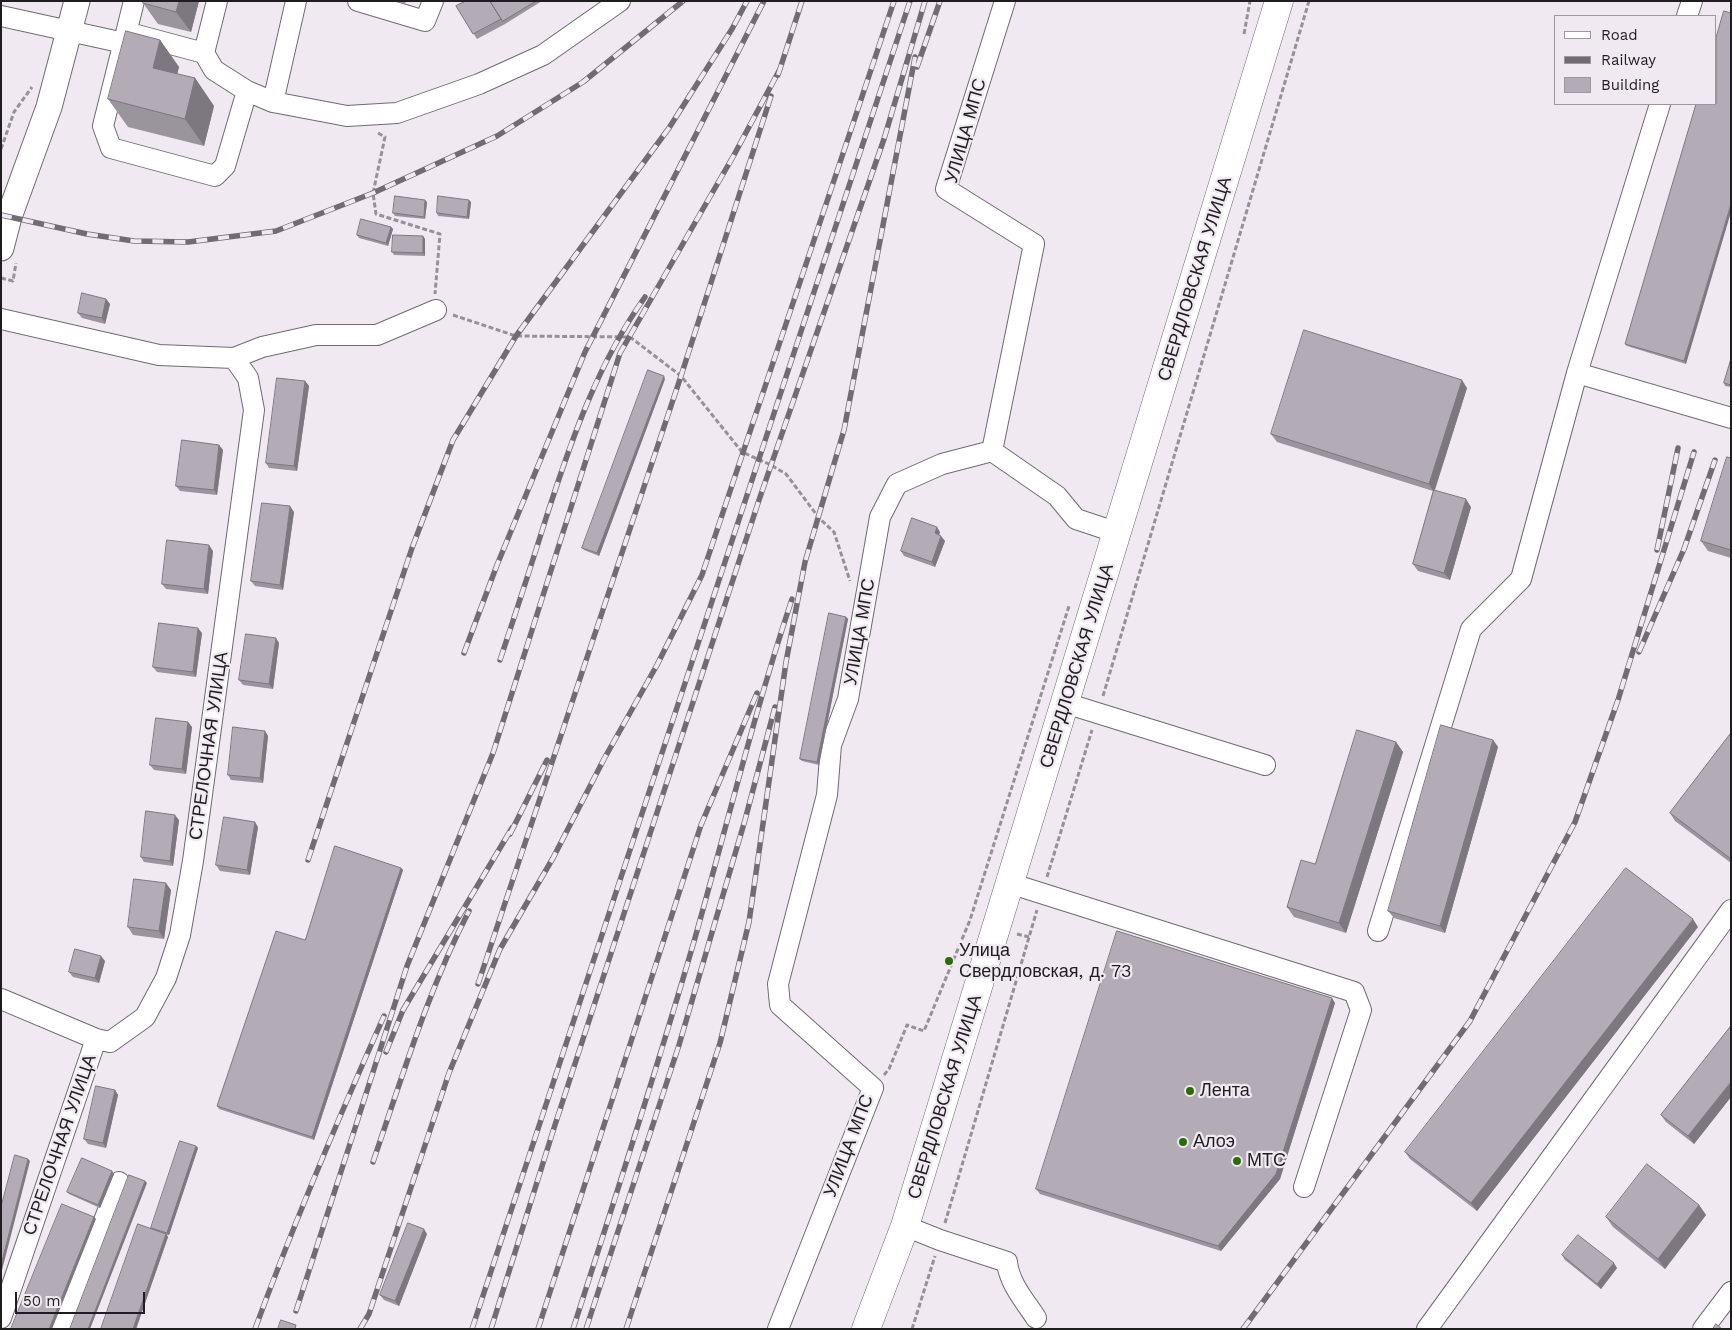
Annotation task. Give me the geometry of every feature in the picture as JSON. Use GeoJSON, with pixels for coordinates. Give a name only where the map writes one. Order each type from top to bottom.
{"type":"FeatureCollection","features":[{"type":"Feature","properties":{"kind":"highway","name":"СВЕРДЛОВСКАЯ УЛИЦА"},"geometry":{"type":"LineString","coordinates":[[866,1329],[906,1226],[1279,1]]}},
{"type":"Feature","properties":{"kind":"main road"},"geometry":{"type":"LineString","coordinates":[[2,240],[49,107],[77,1]]}},
{"type":"Feature","properties":{"kind":"street"},"geometry":{"type":"LineString","coordinates":[[134,1],[103,126],[111,148],[215,176],[225,166],[247,91]]}},
{"type":"Feature","properties":{"kind":"street"},"geometry":{"type":"LineString","coordinates":[[204,53],[217,1]]}},
{"type":"Feature","properties":{"kind":"street"},"geometry":{"type":"LineString","coordinates":[[273,102],[296,1]]}},
{"type":"Feature","properties":{"kind":"street"},"geometry":{"type":"LineString","coordinates":[[358,1],[425,21],[433,1]]}},
{"type":"Feature","properties":{"kind":"street"},"geometry":{"type":"LineString","coordinates":[[1,16],[124,43],[137,35],[204,53],[214,70],[247,91],[273,102],[347,116],[397,113],[479,84],[543,55],[620,1]]}},
{"type":"Feature","properties":{"kind":"street","name":"УЛИЦА МПС"},"geometry":{"type":"LineString","coordinates":[[778,1329],[873,1088],[780,1005],[778,984],[828,795],[831,745],[848,699],[880,517],[897,484],[942,464],[992,451],[1034,244],[946,189],[1005,1]]}},
{"type":"Feature","properties":{"kind":"street"},"geometry":{"type":"LineString","coordinates":[[1687,15],[1692,1]]}},
{"type":"Feature","properties":{"kind":"street"},"geometry":{"type":"LineString","coordinates":[[1378,931],[1471,629],[1522,579],[1577,373],[1660,105]]}},
{"type":"Feature","properties":{"kind":"street"},"geometry":{"type":"LineString","coordinates":[[1,319],[159,355],[234,358],[262,347],[316,335],[377,335],[436,310]]}},
{"type":"Feature","properties":{"kind":"street","name":"СТРЕЛОЧНАЯ УЛИЦА"},"geometry":{"type":"LineString","coordinates":[[1,1318],[96,1039],[110,1042],[146,1017],[166,978],[180,935],[193,861],[254,410],[248,378],[234,358]]}},
{"type":"Feature","properties":{"kind":"street"},"geometry":{"type":"LineString","coordinates":[[1577,373],[1731,418]]}},
{"type":"Feature","properties":{"kind":"street"},"geometry":{"type":"LineString","coordinates":[[992,451],[1057,496],[1076,519],[1118,533]]}},
{"type":"Feature","properties":{"kind":"street"},"geometry":{"type":"LineString","coordinates":[[1065,703],[1265,765]]}},
{"type":"Feature","properties":{"kind":"street"},"geometry":{"type":"LineString","coordinates":[[1009,884],[1354,992],[1360,1010],[1304,1187]]}},
{"type":"Feature","properties":{"kind":"street"},"geometry":{"type":"LineString","coordinates":[[1427,1329],[1731,910]]}},
{"type":"Feature","properties":{"kind":"street"},"geometry":{"type":"LineString","coordinates":[[1,998],[96,1039]]}},
{"type":"Feature","properties":{"kind":"street"},"geometry":{"type":"LineString","coordinates":[[62,1329],[120,1182]]}},
{"type":"Feature","properties":{"kind":"street"},"geometry":{"type":"LineString","coordinates":[[906,1226],[940,1240],[1007,1262],[1008,1272],[1013,1283],[1036,1318]]}},
{"type":"Feature","properties":{"kind":"street"},"geometry":{"type":"LineString","coordinates":[[1704,1329],[1731,1292]]}},
{"type":"Feature","properties":{"kind":"path"},"geometry":{"type":"LineString","coordinates":[[1046,881],[1309,1]]}},
{"type":"Feature","properties":{"kind":"path"},"geometry":{"type":"LineString","coordinates":[[1,149],[14,112],[33,85]]}},
{"type":"Feature","properties":{"kind":"path"},"geometry":{"type":"LineString","coordinates":[[347,116],[385,137],[373,193],[376,214],[440,234],[434,283],[436,310],[516,336],[630,336],[681,376],[742,452],[786,474],[819,518],[834,532],[850,582],[865,608]]}},
{"type":"Feature","properties":{"kind":"path"},"geometry":{"type":"LineString","coordinates":[[912,1329],[1038,908]]}},
{"type":"Feature","properties":{"kind":"path"},"geometry":{"type":"LineString","coordinates":[[1016,934],[1029,937]]}},
{"type":"Feature","properties":{"kind":"path"},"geometry":{"type":"LineString","coordinates":[[873,1088],[889,1069],[907,1025],[924,1030],[930,1016]]}},
{"type":"Feature","properties":{"kind":"building"},"geometry":{"type":"Polygon","coordinates":[[[144,1],[179,1],[176,12],[143,3],[144,1]]]}},
{"type":"Feature","properties":{"kind":"building"},"geometry":{"type":"Polygon","coordinates":[[[466,1],[490,1],[501,19],[473,34],[456,6],[466,1]]]}},
{"type":"Feature","properties":{"kind":"building"},"geometry":{"type":"Polygon","coordinates":[[[490,1],[536,1],[503,21],[490,1]]]}},
{"type":"Feature","properties":{"kind":"building"},"geometry":{"type":"Polygon","coordinates":[[[1724,11],[1731,13],[1731,204],[1684,361],[1625,344],[1696,105],[1717,105],[1717,35],[1724,11]]]}},
{"type":"Feature","properties":{"kind":"building"},"geometry":{"type":"Polygon","coordinates":[[[126,31],[160,40],[153,68],[195,78],[185,119],[108,99],[126,31]]]}},
{"type":"Feature","properties":{"kind":"building"},"geometry":{"type":"Polygon","coordinates":[[[395,196],[425,200],[424,217],[393,213],[395,196]]]}},
{"type":"Feature","properties":{"kind":"building"},"geometry":{"type":"Polygon","coordinates":[[[438,196],[469,200],[467,217],[437,213],[438,196]]]}},
{"type":"Feature","properties":{"kind":"building"},"geometry":{"type":"Polygon","coordinates":[[[361,219],[391,227],[386,243],[357,235],[361,219]]]}},
{"type":"Feature","properties":{"kind":"building"},"geometry":{"type":"Polygon","coordinates":[[[393,235],[423,236],[423,253],[392,252],[393,235]]]}},
{"type":"Feature","properties":{"kind":"building"},"geometry":{"type":"Polygon","coordinates":[[[82,293],[106,299],[102,318],[78,313],[82,293]]]}},
{"type":"Feature","properties":{"kind":"building"},"geometry":{"type":"Polygon","coordinates":[[[1304,330],[1462,380],[1429,484],[1271,434],[1304,330]]]}},
{"type":"Feature","properties":{"kind":"building"},"geometry":{"type":"Polygon","coordinates":[[[1731,359],[1731,385],[1724,383],[1731,359]]]}},
{"type":"Feature","properties":{"kind":"building"},"geometry":{"type":"Polygon","coordinates":[[[648,370],[664,376],[597,553],[582,548],[648,370]]]}},
{"type":"Feature","properties":{"kind":"building"},"geometry":{"type":"Polygon","coordinates":[[[277,378],[305,381],[294,466],[266,463],[277,378]]]}},
{"type":"Feature","properties":{"kind":"building"},"geometry":{"type":"Polygon","coordinates":[[[182,440],[219,445],[214,490],[176,486],[182,440]]]}},
{"type":"Feature","properties":{"kind":"building"},"geometry":{"type":"Polygon","coordinates":[[[1727,457],[1731,458],[1731,550],[1701,541],[1727,457]]]}},
{"type":"Feature","properties":{"kind":"building"},"geometry":{"type":"Polygon","coordinates":[[[1434,490],[1466,499],[1444,573],[1413,564],[1434,490]]]}},
{"type":"Feature","properties":{"kind":"building"},"geometry":{"type":"Polygon","coordinates":[[[262,503],[290,506],[280,585],[251,581],[262,503]]]}},
{"type":"Feature","properties":{"kind":"building"},"geometry":{"type":"Polygon","coordinates":[[[912,518],[937,527],[935,533],[941,536],[932,562],[901,551],[912,518]]]}},
{"type":"Feature","properties":{"kind":"building"},"geometry":{"type":"Polygon","coordinates":[[[167,540],[209,545],[204,589],[162,584],[167,540]]]}},
{"type":"Feature","properties":{"kind":"building"},"geometry":{"type":"Polygon","coordinates":[[[829,613],[846,617],[817,762],[800,759],[829,613]]]}},
{"type":"Feature","properties":{"kind":"building"},"geometry":{"type":"Polygon","coordinates":[[[159,623],[198,628],[193,672],[153,667],[159,623]]]}},
{"type":"Feature","properties":{"kind":"building"},"geometry":{"type":"Polygon","coordinates":[[[246,634],[276,638],[269,684],[239,680],[246,634]]]}},
{"type":"Feature","properties":{"kind":"building"},"geometry":{"type":"Polygon","coordinates":[[[156,718],[188,722],[182,769],[150,765],[156,718]]]}},
{"type":"Feature","properties":{"kind":"building"},"geometry":{"type":"Polygon","coordinates":[[[1441,725],[1493,740],[1440,926],[1388,911],[1441,725]]]}},
{"type":"Feature","properties":{"kind":"building"},"geometry":{"type":"Polygon","coordinates":[[[233,727],[265,731],[260,778],[228,775],[233,727]]]}},
{"type":"Feature","properties":{"kind":"building"},"geometry":{"type":"Polygon","coordinates":[[[1357,730],[1396,742],[1339,923],[1287,907],[1301,860],[1315,864],[1357,730]]]}},
{"type":"Feature","properties":{"kind":"building"},"geometry":{"type":"Polygon","coordinates":[[[1731,733],[1731,859],[1670,813],[1731,733]]]}},
{"type":"Feature","properties":{"kind":"building"},"geometry":{"type":"Polygon","coordinates":[[[146,811],[175,815],[170,861],[141,857],[146,811]]]}},
{"type":"Feature","properties":{"kind":"building"},"geometry":{"type":"Polygon","coordinates":[[[224,817],[255,822],[247,870],[216,865],[224,817]]]}},
{"type":"Feature","properties":{"kind":"building"},"geometry":{"type":"Polygon","coordinates":[[[335,846],[401,868],[312,1137],[217,1106],[276,931],[305,940],[335,846]]]}},
{"type":"Feature","properties":{"kind":"building"},"geometry":{"type":"Polygon","coordinates":[[[1626,868],[1693,919],[1471,1203],[1405,1152],[1626,868]]]}},
{"type":"Feature","properties":{"kind":"building"},"geometry":{"type":"Polygon","coordinates":[[[134,879],[166,883],[159,931],[128,927],[134,879]]]}},
{"type":"Feature","properties":{"kind":"building","name":"Лента"},"geometry":{"type":"Polygon","coordinates":[[[1117,931],[1332,998],[1276,1174],[1218,1246],[1036,1189],[1117,931]]]}},
{"type":"Feature","properties":{"kind":"building"},"geometry":{"type":"Polygon","coordinates":[[[75,949],[101,956],[95,978],[69,972],[75,949]]]}},
{"type":"Feature","properties":{"kind":"building"},"geometry":{"type":"Polygon","coordinates":[[[1731,1026],[1731,1082],[1688,1136],[1661,1115],[1731,1026]]]}},
{"type":"Feature","properties":{"kind":"building"},"geometry":{"type":"Polygon","coordinates":[[[96,1086],[115,1090],[103,1143],[84,1139],[96,1086]]]}},
{"type":"Feature","properties":{"kind":"building"},"geometry":{"type":"Polygon","coordinates":[[[180,1141],[196,1146],[167,1233],[151,1228],[180,1141]]]}},
{"type":"Feature","properties":{"kind":"building"},"geometry":{"type":"Polygon","coordinates":[[[15,1155],[28,1159],[1,1265],[1,1207],[15,1155]]]}},
{"type":"Feature","properties":{"kind":"building"},"geometry":{"type":"Polygon","coordinates":[[[82,1158],[112,1171],[98,1205],[67,1192],[82,1158]]]}},
{"type":"Feature","properties":{"kind":"building"},"geometry":{"type":"Polygon","coordinates":[[[1647,1164],[1699,1205],[1658,1259],[1606,1217],[1647,1164]]]}},
{"type":"Feature","properties":{"kind":"building"},"geometry":{"type":"Polygon","coordinates":[[[129,1175],[145,1181],[88,1329],[70,1329],[129,1175]]]}},
{"type":"Feature","properties":{"kind":"building"},"geometry":{"type":"Polygon","coordinates":[[[62,1204],[94,1217],[49,1329],[11,1329],[62,1204]]]}},
{"type":"Feature","properties":{"kind":"building"},"geometry":{"type":"Polygon","coordinates":[[[408,1223],[424,1229],[395,1301],[380,1295],[408,1223]]]}},
{"type":"Feature","properties":{"kind":"building"},"geometry":{"type":"Polygon","coordinates":[[[138,1224],[166,1234],[133,1329],[101,1329],[138,1224]]]}},
{"type":"Feature","properties":{"kind":"building"},"geometry":{"type":"Polygon","coordinates":[[[1578,1235],[1614,1263],[1597,1284],[1562,1255],[1578,1235]]]}},
{"type":"Feature","properties":{"kind":"building"},"geometry":{"type":"Polygon","coordinates":[[[281,1320],[296,1325],[295,1329],[278,1329],[281,1320]]]}},
{"type":"Feature","properties":{"kind":"building"},"geometry":{"type":"Polygon","coordinates":[[[1716,1324],[1722,1329],[1713,1329],[1716,1324]]]}},
{"type":"Feature","properties":{"kind":"railway"},"geometry":{"type":"LineString","coordinates":[[1,215],[87,234],[134,241],[188,242],[276,231],[373,193],[497,136],[583,82],[683,1]]}},
{"type":"Feature","properties":{"kind":"railway"},"geometry":{"type":"LineString","coordinates":[[308,860],[412,548],[453,440],[516,336],[669,128],[732,29],[747,1]]}},
{"type":"Feature","properties":{"kind":"railway"},"geometry":{"type":"LineString","coordinates":[[464,653],[497,565],[585,352],[764,1]]}},
{"type":"Feature","properties":{"kind":"railway"},"geometry":{"type":"LineString","coordinates":[[778,75],[802,1]]}},
{"type":"Feature","properties":{"kind":"railway"},"geometry":{"type":"LineString","coordinates":[[360,1329],[369,1314],[449,1073],[500,949],[553,858],[604,759],[657,665],[702,575],[894,1]]}},
{"type":"Feature","properties":{"kind":"railway"},"geometry":{"type":"LineString","coordinates":[[472,1329],[910,1]]}},
{"type":"Feature","properties":{"kind":"railway"},"geometry":{"type":"LineString","coordinates":[[491,1329],[554,1128],[759,500],[884,139],[925,1]]}},
{"type":"Feature","properties":{"kind":"railway"},"geometry":{"type":"LineString","coordinates":[[917,67],[940,1]]}},
{"type":"Feature","properties":{"kind":"railway"},"geometry":{"type":"LineString","coordinates":[[626,1329],[720,1043],[749,922],[786,662],[805,562],[844,430],[915,57]]}},
{"type":"Feature","properties":{"kind":"railway"},"geometry":{"type":"LineString","coordinates":[[356,1125],[407,966],[493,753],[620,353],[734,155],[780,69]]}},
{"type":"Feature","properties":{"kind":"railway"},"geometry":{"type":"LineString","coordinates":[[478,984],[681,376],[771,96]]}},
{"type":"Feature","properties":{"kind":"railway"},"geometry":{"type":"LineString","coordinates":[[500,660],[556,486],[588,402],[613,348],[645,297]]}},
{"type":"Feature","properties":{"kind":"railway"},"geometry":{"type":"LineString","coordinates":[[1657,550],[1678,448]]}},
{"type":"Feature","properties":{"kind":"railway"},"geometry":{"type":"LineString","coordinates":[[1243,1329],[1470,1021],[1575,822],[1618,700],[1694,452]]}},
{"type":"Feature","properties":{"kind":"railway"},"geometry":{"type":"LineString","coordinates":[[1639,652],[1684,549],[1715,460]]}},
{"type":"Feature","properties":{"kind":"railway"},"geometry":{"type":"LineString","coordinates":[[573,1329],[681,987],[753,725],[792,599]]}},
{"type":"Feature","properties":{"kind":"railway"},"geometry":{"type":"LineString","coordinates":[[538,1329],[701,825],[757,693]]}},
{"type":"Feature","properties":{"kind":"railway"},"geometry":{"type":"LineString","coordinates":[[586,1329],[679,1045],[745,820],[775,707]]}},
{"type":"Feature","properties":{"kind":"railway"},"geometry":{"type":"LineString","coordinates":[[510,834],[547,760]]}},
{"type":"Feature","properties":{"kind":"railway"},"geometry":{"type":"LineString","coordinates":[[386,1052],[403,1010],[512,828]]}},
{"type":"Feature","properties":{"kind":"railway"},"geometry":{"type":"LineString","coordinates":[[373,1162],[428,1003],[469,911]]}},
{"type":"Feature","properties":{"kind":"railway"},"geometry":{"type":"LineString","coordinates":[[255,1329],[317,1171],[384,1016]]}},
{"type":"Feature","properties":{"kind":"railway"},"geometry":{"type":"LineString","coordinates":[[296,1311],[358,1119]]}},
{"type":"Feature","properties":{"kind":"place","name":"Улица Свердловская, д. 73"},"geometry":{"type":"Point","coordinates":[949,961]}},
{"type":"Feature","properties":{"kind":"place","name":"Лента"},"geometry":{"type":"Point","coordinates":[1190,1091]}},
{"type":"Feature","properties":{"kind":"place","name":"Алоэ"},"geometry":{"type":"Point","coordinates":[1183,1142]}},
{"type":"Feature","properties":{"kind":"place","name":"МТС"},"geometry":{"type":"Point","coordinates":[1237,1161]}}]}
